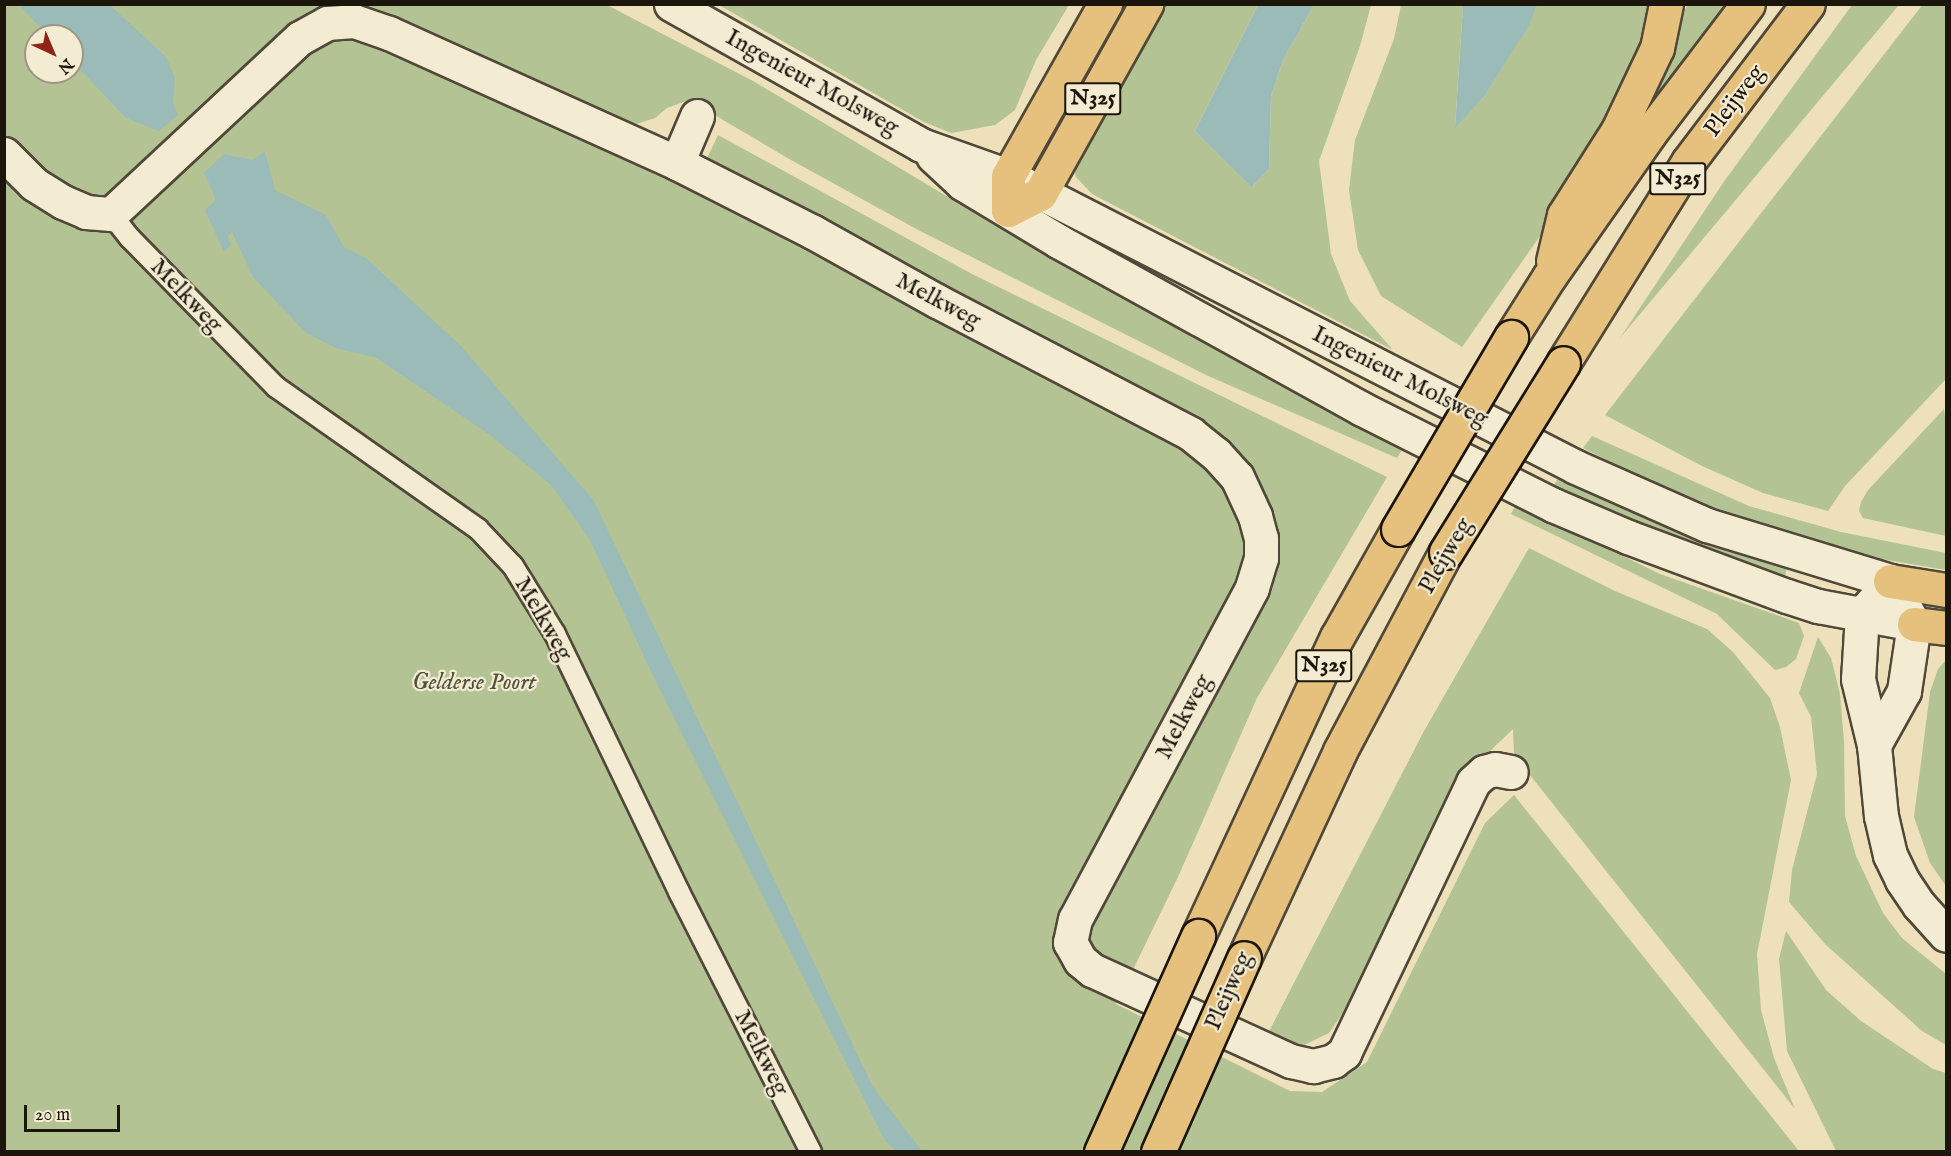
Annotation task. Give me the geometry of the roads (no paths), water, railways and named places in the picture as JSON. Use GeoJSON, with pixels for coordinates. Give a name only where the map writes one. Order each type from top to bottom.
{"type":"FeatureCollection","features":[{"type":"Feature","properties":{"kind":"highway","name":"N325"},"geometry":{"type":"LineString","coordinates":[[1008,176],[1105,4]]}},
{"type":"Feature","properties":{"kind":"highway","name":"N325"},"geometry":{"type":"LineString","coordinates":[[1040,194],[1146,4]]}},
{"type":"Feature","properties":{"kind":"highway","name":"N325"},"geometry":{"type":"LineString","coordinates":[[1549,277],[1564,215],[1618,130],[1657,48],[1666,4]]}},
{"type":"Feature","properties":{"kind":"highway","name":"Pleijweg"},"geometry":{"type":"LineString","coordinates":[[1101,1152],[1198,936],[1337,637],[1511,337],[1549,277],[1649,134],[1748,4]]}},
{"type":"Feature","properties":{"kind":"highway","name":"Pleijweg"},"geometry":{"type":"LineString","coordinates":[[1158,1152],[1244,958],[1340,751],[1446,552],[1688,162],[1808,4]]}},
{"type":"Feature","properties":{"kind":"highway"},"geometry":{"type":"LineString","coordinates":[[1008,176],[1008,210],[1040,194]]}},
{"type":"Feature","properties":{"kind":"highway"},"geometry":{"type":"LineString","coordinates":[[1890,581],[1947,590]]}},
{"type":"Feature","properties":{"kind":"highway"},"geometry":{"type":"LineString","coordinates":[[1914,624],[1947,628]]}},
{"type":"Feature","properties":{"kind":"street","name":"Ingenieur Molsweg"},"geometry":{"type":"LineString","coordinates":[[670,4],[921,145],[1008,176],[1576,467],[1707,525],[1890,581]]}},
{"type":"Feature","properties":{"kind":"street","name":"Melkweg"},"geometry":{"type":"LineString","coordinates":[[111,214],[300,38],[327,23],[354,21],[389,33],[677,163],[1191,434],[1216,454],[1237,477],[1248,498],[1261,538],[1261,558],[1252,588],[1075,919],[1070,942],[1080,960],[1092,970],[1291,1061],[1313,1066],[1333,1061],[1344,1053],[1473,782],[1484,772],[1495,769],[1511,772]]}},
{"type":"Feature","properties":{"kind":"street"},"geometry":{"type":"LineString","coordinates":[[677,163],[697,116]]}},
{"type":"Feature","properties":{"kind":"street","name":"Ingenieur Molsweg"},"geometry":{"type":"LineString","coordinates":[[921,145],[962,183],[1058,242],[1352,404],[1553,506],[1628,537],[1786,596],[1914,624]]}},
{"type":"Feature","properties":{"kind":"street"},"geometry":{"type":"LineString","coordinates":[[4,154],[34,184],[63,202],[86,212],[111,214]]}},
{"type":"Feature","properties":{"kind":"street"},"geometry":{"type":"LineString","coordinates":[[1874,746],[1904,691],[1914,624],[1890,581],[1862,614],[1858,679],[1874,746],[1881,816],[1890,855],[1919,905],[1947,935]]}},
{"type":"Feature","properties":{"kind":"lane","name":"Melkweg"},"geometry":{"type":"LineString","coordinates":[[111,214],[137,246],[276,387],[478,529],[513,566],[555,634],[679,892],[812,1152]]}},
{"type":"Feature","properties":{"kind":"water"},"geometry":{"type":"Polygon","coordinates":[[[19,5],[110,5],[166,57],[175,77],[173,103],[178,115],[159,131],[126,118],[84,74],[84,24],[37,24],[19,5]]]}},
{"type":"Feature","properties":{"kind":"water"},"geometry":{"type":"Polygon","coordinates":[[[1258,5],[1314,5],[1283,60],[1271,96],[1269,169],[1252,187],[1195,131],[1258,5]]]}},
{"type":"Feature","properties":{"kind":"water"},"geometry":{"type":"Polygon","coordinates":[[[1463,5],[1537,5],[1529,25],[1484,97],[1455,128],[1463,5]]]}},
{"type":"Feature","properties":{"kind":"water"},"geometry":{"type":"Polygon","coordinates":[[[265,151],[275,190],[326,215],[344,247],[366,258],[462,347],[594,501],[873,1087],[922,1151],[896,1151],[885,1141],[655,680],[590,540],[551,485],[490,435],[375,357],[338,349],[306,333],[253,277],[232,232],[228,236],[231,245],[224,252],[205,210],[215,201],[215,197],[204,173],[224,154],[253,160],[265,151]]]}},
{"type":"Feature","properties":{"kind":"park label","name":"Gelderse Poort"},"geometry":{"type":"Point","coordinates":[474,683]}}]}
